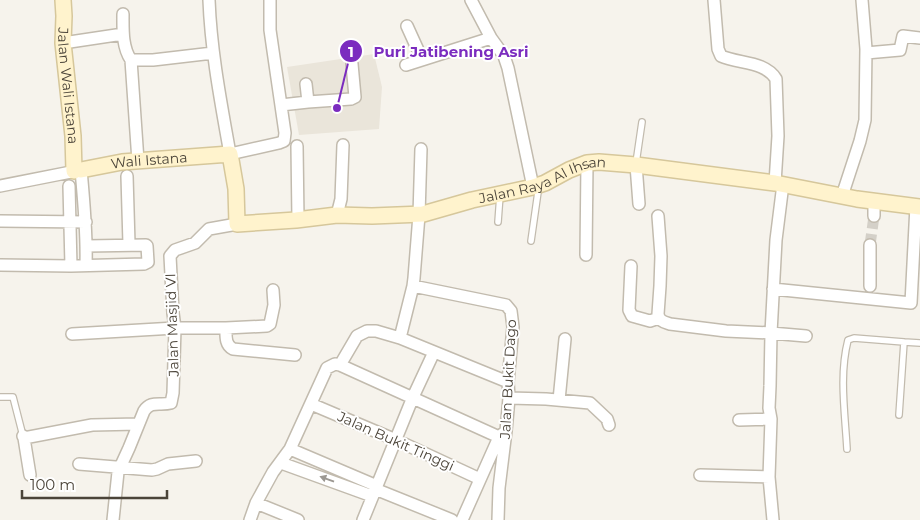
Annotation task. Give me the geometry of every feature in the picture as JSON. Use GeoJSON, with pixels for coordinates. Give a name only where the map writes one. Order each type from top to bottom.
{"type":"FeatureCollection","features":[{"type":"Feature","properties":{"kind":"street","name":"Jalan Wali Istana"},"geometry":{"type":"LineString","coordinates":[[63,0],[64,43],[78,171]]}},
{"type":"Feature","properties":{"kind":"street"},"geometry":{"type":"LineString","coordinates":[[209,0],[210,32],[236,189],[237,224]]}},
{"type":"Feature","properties":{"kind":"street"},"geometry":{"type":"LineString","coordinates":[[230,154],[279,143],[284,140],[285,133],[270,30],[270,0]]}},
{"type":"Feature","properties":{"kind":"street"},"geometry":{"type":"LineString","coordinates":[[471,0],[490,38],[504,56],[537,188]]}},
{"type":"Feature","properties":{"kind":"street"},"geometry":{"type":"LineString","coordinates":[[714,0],[718,49],[721,56],[761,66],[772,73],[776,79],[779,183],[769,408],[771,419],[769,477],[773,520]]}},
{"type":"Feature","properties":{"kind":"street"},"geometry":{"type":"LineString","coordinates":[[842,196],[865,120],[866,53],[862,0]]}},
{"type":"Feature","properties":{"kind":"street"},"geometry":{"type":"LineString","coordinates":[[123,14],[123,34],[127,55],[131,60],[138,160]]}},
{"type":"Feature","properties":{"kind":"street"},"geometry":{"type":"LineString","coordinates":[[407,26],[422,59]]}},
{"type":"Feature","properties":{"kind":"street"},"geometry":{"type":"LineString","coordinates":[[64,43],[123,34]]}},
{"type":"Feature","properties":{"kind":"street"},"geometry":{"type":"LineString","coordinates":[[866,53],[900,50],[903,36],[920,38]]}},
{"type":"Feature","properties":{"kind":"street"},"geometry":{"type":"LineString","coordinates":[[406,65],[490,38]]}},
{"type":"Feature","properties":{"kind":"street"},"geometry":{"type":"LineString","coordinates":[[131,60],[153,60],[213,53]]}},
{"type":"Feature","properties":{"kind":"street"},"geometry":{"type":"LineString","coordinates":[[281,105],[354,98],[352,64]]}},
{"type":"Feature","properties":{"kind":"street"},"geometry":{"type":"LineString","coordinates":[[306,84],[308,102]]}},
{"type":"Feature","properties":{"kind":"street"},"geometry":{"type":"LineString","coordinates":[[337,215],[340,199],[343,145]]}},
{"type":"Feature","properties":{"kind":"street"},"geometry":{"type":"LineString","coordinates":[[297,146],[298,220]]}},
{"type":"Feature","properties":{"kind":"street"},"geometry":{"type":"LineString","coordinates":[[400,338],[413,286],[421,214],[421,149]]}},
{"type":"Feature","properties":{"kind":"street","name":"Wali Istana"},"geometry":{"type":"LineString","coordinates":[[0,186],[122,162],[230,154]]}},
{"type":"Feature","properties":{"kind":"street","name":"Jalan Raya Al Ihsan"},"geometry":{"type":"LineString","coordinates":[[172,252],[195,243],[209,229],[237,224],[337,215],[421,214],[500,194],[537,188],[569,170],[587,163],[599,162],[779,183],[842,196],[918,206]]}},
{"type":"Feature","properties":{"kind":"street"},"geometry":{"type":"LineString","coordinates":[[586,255],[587,163]]}},
{"type":"Feature","properties":{"kind":"street"},"geometry":{"type":"LineString","coordinates":[[636,165],[639,204]]}},
{"type":"Feature","properties":{"kind":"street"},"geometry":{"type":"LineString","coordinates":[[78,171],[86,222],[86,265]]}},
{"type":"Feature","properties":{"kind":"street"},"geometry":{"type":"LineString","coordinates":[[127,176],[129,244]]}},
{"type":"Feature","properties":{"kind":"street"},"geometry":{"type":"LineString","coordinates":[[69,186],[71,266]]}},
{"type":"Feature","properties":{"kind":"street"},"geometry":{"type":"LineString","coordinates":[[874,201],[874,216]]}},
{"type":"Feature","properties":{"kind":"street"},"geometry":{"type":"LineString","coordinates":[[773,290],[910,303],[918,206]]}},
{"type":"Feature","properties":{"kind":"street"},"geometry":{"type":"LineString","coordinates":[[658,216],[661,256],[658,314],[662,321],[670,324],[726,331],[806,336]]}},
{"type":"Feature","properties":{"kind":"street"},"geometry":{"type":"LineString","coordinates":[[0,221],[86,222]]}},
{"type":"Feature","properties":{"kind":"street"},"geometry":{"type":"LineString","coordinates":[[0,266],[71,266],[144,264],[148,262],[146,245],[87,246]]}},
{"type":"Feature","properties":{"kind":"street"},"geometry":{"type":"LineString","coordinates":[[870,245],[870,286]]}},
{"type":"Feature","properties":{"kind":"street","name":"Jalan Masjid VI"},"geometry":{"type":"LineString","coordinates":[[113,520],[118,472],[146,407],[154,404],[168,404],[171,402],[173,393],[175,328],[170,256],[172,252]]}},
{"type":"Feature","properties":{"kind":"street"},"geometry":{"type":"LineString","coordinates":[[631,266],[628,310],[630,314],[650,321],[659,318]]}},
{"type":"Feature","properties":{"kind":"street","name":"Jalan Bukit Dago"},"geometry":{"type":"LineString","coordinates":[[413,286],[508,306],[511,311],[513,327],[508,382],[509,398],[502,434],[498,520]]}},
{"type":"Feature","properties":{"kind":"street"},"geometry":{"type":"LineString","coordinates":[[72,334],[175,328],[267,326],[270,324],[274,305],[273,290]]}},
{"type":"Feature","properties":{"kind":"street"},"geometry":{"type":"LineString","coordinates":[[226,328],[227,344],[233,349],[295,355]]}},
{"type":"Feature","properties":{"kind":"street"},"geometry":{"type":"LineString","coordinates":[[340,364],[357,336],[367,331],[376,331],[400,338],[508,382]]}},
{"type":"Feature","properties":{"kind":"street"},"geometry":{"type":"LineString","coordinates":[[559,400],[565,339]]}},
{"type":"Feature","properties":{"kind":"street"},"geometry":{"type":"LineString","coordinates":[[363,520],[412,398],[434,352]]}},
{"type":"Feature","properties":{"kind":"street"},"geometry":{"type":"LineString","coordinates":[[250,520],[256,503],[290,449],[327,368],[334,364],[340,364],[412,398],[502,434],[462,520]]}},
{"type":"Feature","properties":{"kind":"street"},"geometry":{"type":"LineString","coordinates":[[509,398],[590,403],[607,419],[609,426]]}},
{"type":"Feature","properties":{"kind":"street","name":"Jalan Bukit Tinggi"},"geometry":{"type":"LineString","coordinates":[[310,404],[396,440],[480,479]]}},
{"type":"Feature","properties":{"kind":"street"},"geometry":{"type":"LineString","coordinates":[[739,420],[771,419]]}},
{"type":"Feature","properties":{"kind":"street"},"geometry":{"type":"LineString","coordinates":[[30,475],[24,437],[92,425],[138,424]]}},
{"type":"Feature","properties":{"kind":"street"},"geometry":{"type":"LineString","coordinates":[[290,449],[375,490],[452,520]]}},
{"type":"Feature","properties":{"kind":"street"},"geometry":{"type":"LineString","coordinates":[[79,464],[152,470],[168,464],[196,461]]}},
{"type":"Feature","properties":{"kind":"street"},"geometry":{"type":"LineString","coordinates":[[281,463],[375,490]]}},
{"type":"Feature","properties":{"kind":"street"},"geometry":{"type":"LineString","coordinates":[[700,475],[769,477]]}},
{"type":"Feature","properties":{"kind":"street"},"geometry":{"type":"LineString","coordinates":[[256,503],[298,520]]}},
{"type":"Feature","properties":{"kind":"lane"},"geometry":{"type":"LineString","coordinates":[[636,165],[642,122]]}},
{"type":"Feature","properties":{"kind":"lane"},"geometry":{"type":"LineString","coordinates":[[531,241],[537,188]]}},
{"type":"Feature","properties":{"kind":"lane"},"geometry":{"type":"LineString","coordinates":[[498,222],[500,194]]}},
{"type":"Feature","properties":{"kind":"lane"},"geometry":{"type":"LineString","coordinates":[[847,449],[843,389],[848,340],[854,338],[920,343]]}},
{"type":"Feature","properties":{"kind":"lane"},"geometry":{"type":"LineString","coordinates":[[899,415],[904,342]]}},
{"type":"Feature","properties":{"kind":"lane"},"geometry":{"type":"LineString","coordinates":[[0,397],[13,397],[24,437]]}},
{"type":"Feature","properties":{"kind":"shaded area"},"geometry":{"type":"Polygon","coordinates":[[[374,54],[382,87],[379,129],[299,135],[287,67],[374,54]]]}},
{"type":"Feature","properties":{"kind":"tunnel"},"geometry":{"type":"LineString","coordinates":[[870,245],[874,216]]}},
{"type":"Feature","properties":{"kind":"place","name":"Puri Jatibening Asri"},"geometry":{"type":"Point","coordinates":[337,108]}}]}
